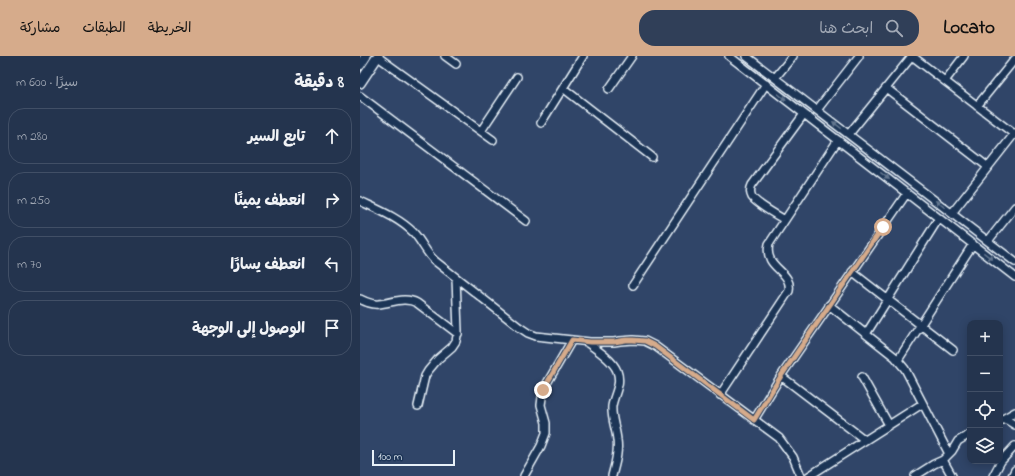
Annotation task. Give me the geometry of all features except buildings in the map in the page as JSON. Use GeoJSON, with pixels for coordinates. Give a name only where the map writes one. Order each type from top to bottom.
{"type":"FeatureCollection","features":[{"type":"Feature","properties":{"kind":"main road"},"geometry":{"type":"LineString","coordinates":[[360,65],[366,56]]}},
{"type":"Feature","properties":{"kind":"main road"},"geometry":{"type":"LineString","coordinates":[[360,83],[378,56]]}},
{"type":"Feature","properties":{"kind":"street"},"geometry":{"type":"LineString","coordinates":[[378,56],[493,140]]}},
{"type":"Feature","properties":{"kind":"street"},"geometry":{"type":"LineString","coordinates":[[445,56],[456,64]]}},
{"type":"Feature","properties":{"kind":"street"},"geometry":{"type":"LineString","coordinates":[[540,123],[583,56]]}},
{"type":"Feature","properties":{"kind":"street"},"geometry":{"type":"LineString","coordinates":[[609,89],[632,56]]}},
{"type":"Feature","properties":{"kind":"street"},"geometry":{"type":"LineString","coordinates":[[729,56],[1015,277]]}},
{"type":"Feature","properties":{"kind":"street"},"geometry":{"type":"LineString","coordinates":[[775,78],[793,56]]}},
{"type":"Feature","properties":{"kind":"street"},"geometry":{"type":"LineString","coordinates":[[817,110],[859,56]]}},
{"type":"Feature","properties":{"kind":"street"},"geometry":{"type":"LineString","coordinates":[[849,134],[912,56],[945,81],[1014,134],[952,213]]}},
{"type":"Feature","properties":{"kind":"street"},"geometry":{"type":"LineString","coordinates":[[945,81],[964,56]]}},
{"type":"Feature","properties":{"kind":"street"},"geometry":{"type":"LineString","coordinates":[[748,57],[1015,262]]}},
{"type":"Feature","properties":{"kind":"street"},"geometry":{"type":"LineString","coordinates":[[977,106],[1015,59]]}},
{"type":"Feature","properties":{"kind":"street"},"geometry":{"type":"LineString","coordinates":[[481,131],[517,77]]}},
{"type":"Feature","properties":{"kind":"street"},"geometry":{"type":"LineString","coordinates":[[633,285],[766,84]]}},
{"type":"Feature","properties":{"kind":"street"},"geometry":{"type":"LineString","coordinates":[[563,88],[652,157]]}},
{"type":"Feature","properties":{"kind":"street"},"geometry":{"type":"LineString","coordinates":[[886,88],[988,167]]}},
{"type":"Feature","properties":{"kind":"street"},"geometry":{"type":"LineString","coordinates":[[360,96],[526,221]]}},
{"type":"Feature","properties":{"kind":"street"},"geometry":{"type":"LineString","coordinates":[[785,220],[755,200],[751,195],[751,187],[804,114]]}},
{"type":"Feature","properties":{"kind":"street"},"geometry":{"type":"LineString","coordinates":[[720,395],[789,291],[790,285],[788,280],[769,258],[769,244],[838,140]]}},
{"type":"Feature","properties":{"kind":"street"},"geometry":{"type":"LineString","coordinates":[[858,155],[865,147]]}},
{"type":"Feature","properties":{"kind":"street"},"geometry":{"type":"LineString","coordinates":[[754,420],[781,376],[907,193]]}},
{"type":"Feature","properties":{"kind":"street"},"geometry":{"type":"LineString","coordinates":[[360,201],[393,217],[404,225],[418,238],[431,258],[528,333],[536,336],[586,342],[639,340],[650,343],[779,438],[793,457],[801,476]]}},
{"type":"Feature","properties":{"kind":"street"},"geometry":{"type":"LineString","coordinates":[[988,241],[1015,207]]}},
{"type":"Feature","properties":{"kind":"street"},"geometry":{"type":"LineString","coordinates":[[866,334],[939,218]]}},
{"type":"Feature","properties":{"kind":"street"},"geometry":{"type":"LineString","coordinates":[[898,360],[973,244]]}},
{"type":"Feature","properties":{"kind":"street"},"geometry":{"type":"LineString","coordinates":[[852,272],[953,350]]}},
{"type":"Feature","properties":{"kind":"street"},"geometry":{"type":"LineString","coordinates":[[418,406],[425,376],[435,362],[452,347],[458,334],[456,278]]}},
{"type":"Feature","properties":{"kind":"street"},"geometry":{"type":"LineString","coordinates":[[360,299],[378,304],[410,300],[417,303],[458,334]]}},
{"type":"Feature","properties":{"kind":"street"},"geometry":{"type":"LineString","coordinates":[[829,305],[898,360],[949,454]]}},
{"type":"Feature","properties":{"kind":"street"},"geometry":{"type":"LineString","coordinates":[[524,476],[541,446],[546,433],[546,423],[541,405],[543,390],[572,340]]}},
{"type":"Feature","properties":{"kind":"street"},"geometry":{"type":"LineString","coordinates":[[586,342],[612,363],[619,375],[618,387],[613,400],[612,412],[618,452],[612,476]]}},
{"type":"Feature","properties":{"kind":"street"},"geometry":{"type":"LineString","coordinates":[[781,376],[865,440]]}},
{"type":"Feature","properties":{"kind":"street"},"geometry":{"type":"LineString","coordinates":[[862,378],[889,425]]}},
{"type":"Feature","properties":{"kind":"street"},"geometry":{"type":"LineString","coordinates":[[809,476],[922,404]]}},
{"type":"Feature","properties":{"kind":"street"},"geometry":{"type":"LineString","coordinates":[[1003,418],[1015,412]]}},
{"type":"Feature","properties":{"kind":"street"},"geometry":{"type":"LineString","coordinates":[[1003,420],[1007,420],[1015,425]]}},
{"type":"Feature","properties":{"kind":"street"},"geometry":{"type":"LineString","coordinates":[[915,476],[943,460],[958,441],[967,436]]}},
{"type":"Feature","properties":{"kind":"street"},"geometry":{"type":"LineString","coordinates":[[993,476],[1001,461],[1015,446]]}},
{"type":"Feature","properties":{"kind":"street"},"geometry":{"type":"LineString","coordinates":[[943,460],[952,476]]}},
{"type":"Feature","properties":{"kind":"street"},"geometry":{"type":"LineString","coordinates":[[1012,476],[1015,470]]}},
{"type":"Feature","properties":{"kind":"route"},"geometry":{"type":"LineString","coordinates":[[543,390],[572,340],[614,342],[639,340],[655,346],[754,420],[781,376],[883,227]]}}]}
